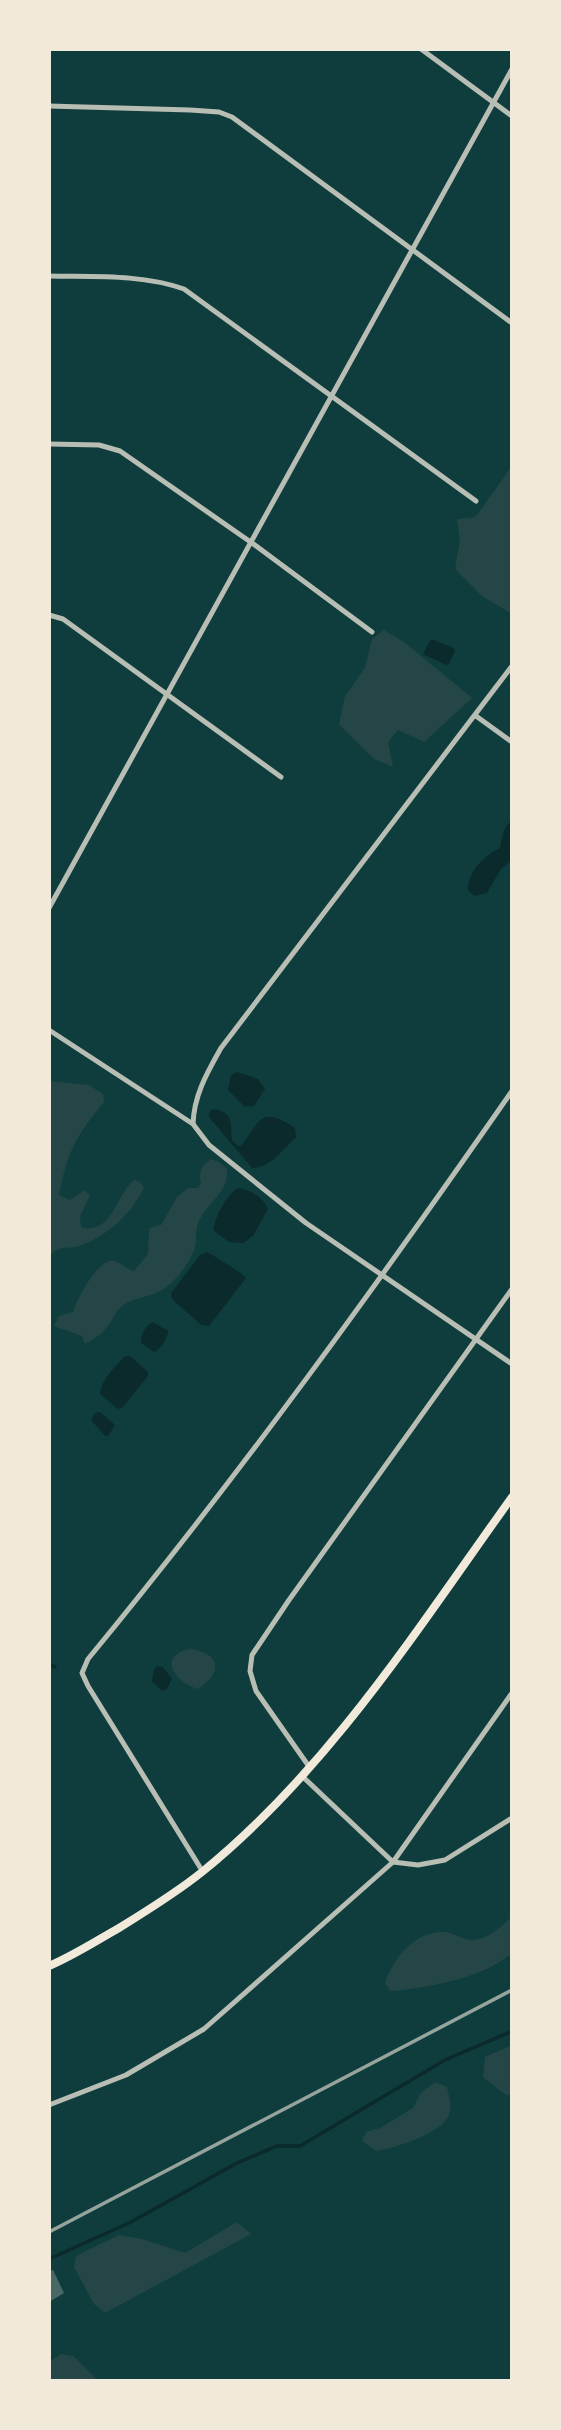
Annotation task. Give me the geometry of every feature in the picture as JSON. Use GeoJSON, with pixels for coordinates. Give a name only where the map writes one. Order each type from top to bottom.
{"type":"FeatureCollection","features":[{"type":"Feature","properties":{"kind":"main road"},"geometry":{"type":"LineString","coordinates":[[49,1966],[163,1901],[203,1872],[248,1831],[310,1768],[359,1709],[512,1497]]}},
{"type":"Feature","properties":{"kind":"street"},"geometry":{"type":"LineString","coordinates":[[421,49],[512,116]]}},
{"type":"Feature","properties":{"kind":"street"},"geometry":{"type":"LineString","coordinates":[[49,908],[512,69]]}},
{"type":"Feature","properties":{"kind":"street"},"geometry":{"type":"LineString","coordinates":[[49,106],[190,110],[219,112],[232,117],[512,323]]}},
{"type":"Feature","properties":{"kind":"street"},"geometry":{"type":"LineString","coordinates":[[49,276],[160,280],[184,289],[476,501]]}},
{"type":"Feature","properties":{"kind":"street"},"geometry":{"type":"LineString","coordinates":[[49,444],[99,445],[120,451],[372,632]]}},
{"type":"Feature","properties":{"kind":"street"},"geometry":{"type":"LineString","coordinates":[[49,615],[63,619],[281,777]]}},
{"type":"Feature","properties":{"kind":"street"},"geometry":{"type":"LineString","coordinates":[[193,1124],[194,1105],[198,1094],[221,1048],[512,666]]}},
{"type":"Feature","properties":{"kind":"street"},"geometry":{"type":"LineString","coordinates":[[476,716],[512,742]]}},
{"type":"Feature","properties":{"kind":"street"},"geometry":{"type":"LineString","coordinates":[[49,1030],[193,1124],[209,1145],[306,1223],[512,1364]]}},
{"type":"Feature","properties":{"kind":"street"},"geometry":{"type":"LineString","coordinates":[[203,1872],[82,1673],[88,1659],[247,1461],[383,1276],[512,1091]]}},
{"type":"Feature","properties":{"kind":"street"},"geometry":{"type":"LineString","coordinates":[[310,1768],[256,1691],[250,1671],[252,1655],[512,1289]]}},
{"type":"Feature","properties":{"kind":"street"},"geometry":{"type":"LineString","coordinates":[[49,2105],[126,2075],[204,2029],[393,1862],[512,1693]]}},
{"type":"Feature","properties":{"kind":"street"},"geometry":{"type":"LineString","coordinates":[[302,1776],[393,1862],[418,1866],[445,1860],[512,1818]]}},
{"type":"Feature","properties":{"kind":"shaded area"},"geometry":{"type":"Polygon","coordinates":[[[512,466],[512,614],[482,596],[455,569],[460,540],[457,519],[477,515],[512,466]]]}},
{"type":"Feature","properties":{"kind":"shaded area"},"geometry":{"type":"Polygon","coordinates":[[[384,630],[404,642],[472,698],[424,742],[398,730],[388,742],[393,767],[374,759],[339,724],[345,696],[365,668],[372,639],[384,630]]]}},
{"type":"Feature","properties":{"kind":"shaded area"},"geometry":{"type":"Polygon","coordinates":[[[431,639],[454,648],[449,664],[423,654],[431,639]]]}},
{"type":"Feature","properties":{"kind":"shaded area"},"geometry":{"type":"Polygon","coordinates":[[[512,820],[512,860],[501,869],[487,893],[474,896],[468,890],[474,870],[488,855],[500,848],[505,829],[512,820]]]}},
{"type":"Feature","properties":{"kind":"shaded area"},"geometry":{"type":"Polygon","coordinates":[[[237,1072],[258,1079],[265,1089],[254,1106],[245,1107],[228,1090],[231,1075],[237,1072]]]}},
{"type":"Feature","properties":{"kind":"shaded area"},"geometry":{"type":"Polygon","coordinates":[[[49,1081],[89,1085],[103,1094],[104,1102],[74,1145],[59,1195],[70,1200],[85,1190],[90,1195],[80,1216],[81,1227],[91,1228],[107,1220],[134,1180],[140,1182],[144,1188],[125,1216],[109,1230],[90,1242],[61,1249],[49,1256],[49,1081]]]}},
{"type":"Feature","properties":{"kind":"shaded area"},"geometry":{"type":"Polygon","coordinates":[[[214,1109],[228,1117],[232,1140],[238,1146],[242,1145],[259,1122],[269,1117],[295,1128],[296,1137],[271,1161],[252,1168],[209,1117],[210,1111],[214,1109]]]}},
{"type":"Feature","properties":{"kind":"shaded area"},"geometry":{"type":"Polygon","coordinates":[[[211,1159],[227,1169],[227,1177],[222,1190],[200,1219],[194,1250],[179,1275],[156,1293],[125,1304],[103,1331],[85,1344],[82,1336],[54,1326],[59,1316],[73,1312],[84,1289],[101,1266],[114,1261],[134,1271],[148,1254],[149,1228],[161,1225],[177,1197],[188,1188],[198,1188],[202,1169],[211,1159]]]}},
{"type":"Feature","properties":{"kind":"shaded area"},"geometry":{"type":"Polygon","coordinates":[[[238,1188],[256,1195],[268,1209],[253,1236],[243,1243],[229,1242],[213,1230],[222,1206],[238,1188]]]}},
{"type":"Feature","properties":{"kind":"shaded area"},"geometry":{"type":"Polygon","coordinates":[[[207,1252],[246,1278],[209,1326],[201,1325],[172,1299],[171,1293],[200,1255],[207,1252]]]}},
{"type":"Feature","properties":{"kind":"shaded area"},"geometry":{"type":"Polygon","coordinates":[[[153,1322],[168,1331],[159,1349],[154,1352],[141,1343],[144,1331],[153,1322]]]}},
{"type":"Feature","properties":{"kind":"shaded area"},"geometry":{"type":"Polygon","coordinates":[[[125,1356],[131,1357],[148,1372],[148,1376],[123,1407],[118,1409],[100,1394],[106,1378],[125,1356]]]}},
{"type":"Feature","properties":{"kind":"shaded area"},"geometry":{"type":"Polygon","coordinates":[[[100,1412],[115,1425],[108,1436],[91,1420],[95,1413],[100,1412]]]}},
{"type":"Feature","properties":{"kind":"shaded area"},"geometry":{"type":"Polygon","coordinates":[[[189,1649],[207,1654],[215,1664],[212,1676],[198,1689],[183,1681],[173,1670],[173,1658],[189,1649]]]}},
{"type":"Feature","properties":{"kind":"shaded area"},"geometry":{"type":"Polygon","coordinates":[[[163,1667],[172,1679],[167,1689],[162,1691],[152,1681],[154,1669],[163,1667]]]}},
{"type":"Feature","properties":{"kind":"shaded area"},"geometry":{"type":"Polygon","coordinates":[[[512,1916],[512,1953],[500,1962],[471,1975],[438,1984],[390,1991],[385,1983],[399,1956],[423,1936],[443,1932],[476,1940],[493,1932],[512,1916]]]}},
{"type":"Feature","properties":{"kind":"shaded area"},"geometry":{"type":"Polygon","coordinates":[[[512,2045],[512,2094],[506,2095],[483,2077],[485,2057],[512,2045]]]}},
{"type":"Feature","properties":{"kind":"shaded area"},"geometry":{"type":"Polygon","coordinates":[[[435,2082],[447,2087],[450,2105],[445,2122],[428,2134],[395,2147],[377,2151],[362,2141],[366,2132],[380,2128],[413,2108],[421,2093],[435,2082]]]}},
{"type":"Feature","properties":{"kind":"shaded area"},"geometry":{"type":"Polygon","coordinates":[[[237,2222],[251,2234],[105,2313],[94,2304],[74,2267],[76,2256],[119,2235],[142,2239],[185,2253],[237,2222]]]}},
{"type":"Feature","properties":{"kind":"shaded area"},"geometry":{"type":"Polygon","coordinates":[[[61,2354],[73,2356],[99,2381],[49,2381],[49,2362],[61,2354]]]}},
{"type":"Feature","properties":{"kind":"building"},"geometry":{"type":"Polygon","coordinates":[[[53,2270],[64,2293],[49,2302],[49,2272],[53,2270]]]}},
{"type":"Feature","properties":{"kind":"waterway"},"geometry":{"type":"LineString","coordinates":[[49,1664],[55,1667]]}},
{"type":"Feature","properties":{"kind":"waterway"},"geometry":{"type":"LineString","coordinates":[[49,2259],[131,2222],[237,2163],[277,2146],[300,2146],[445,2060],[510,2032]]}},
{"type":"Feature","properties":{"kind":"railway"},"geometry":{"type":"LineString","coordinates":[[49,2232],[512,1990]]}}]}
